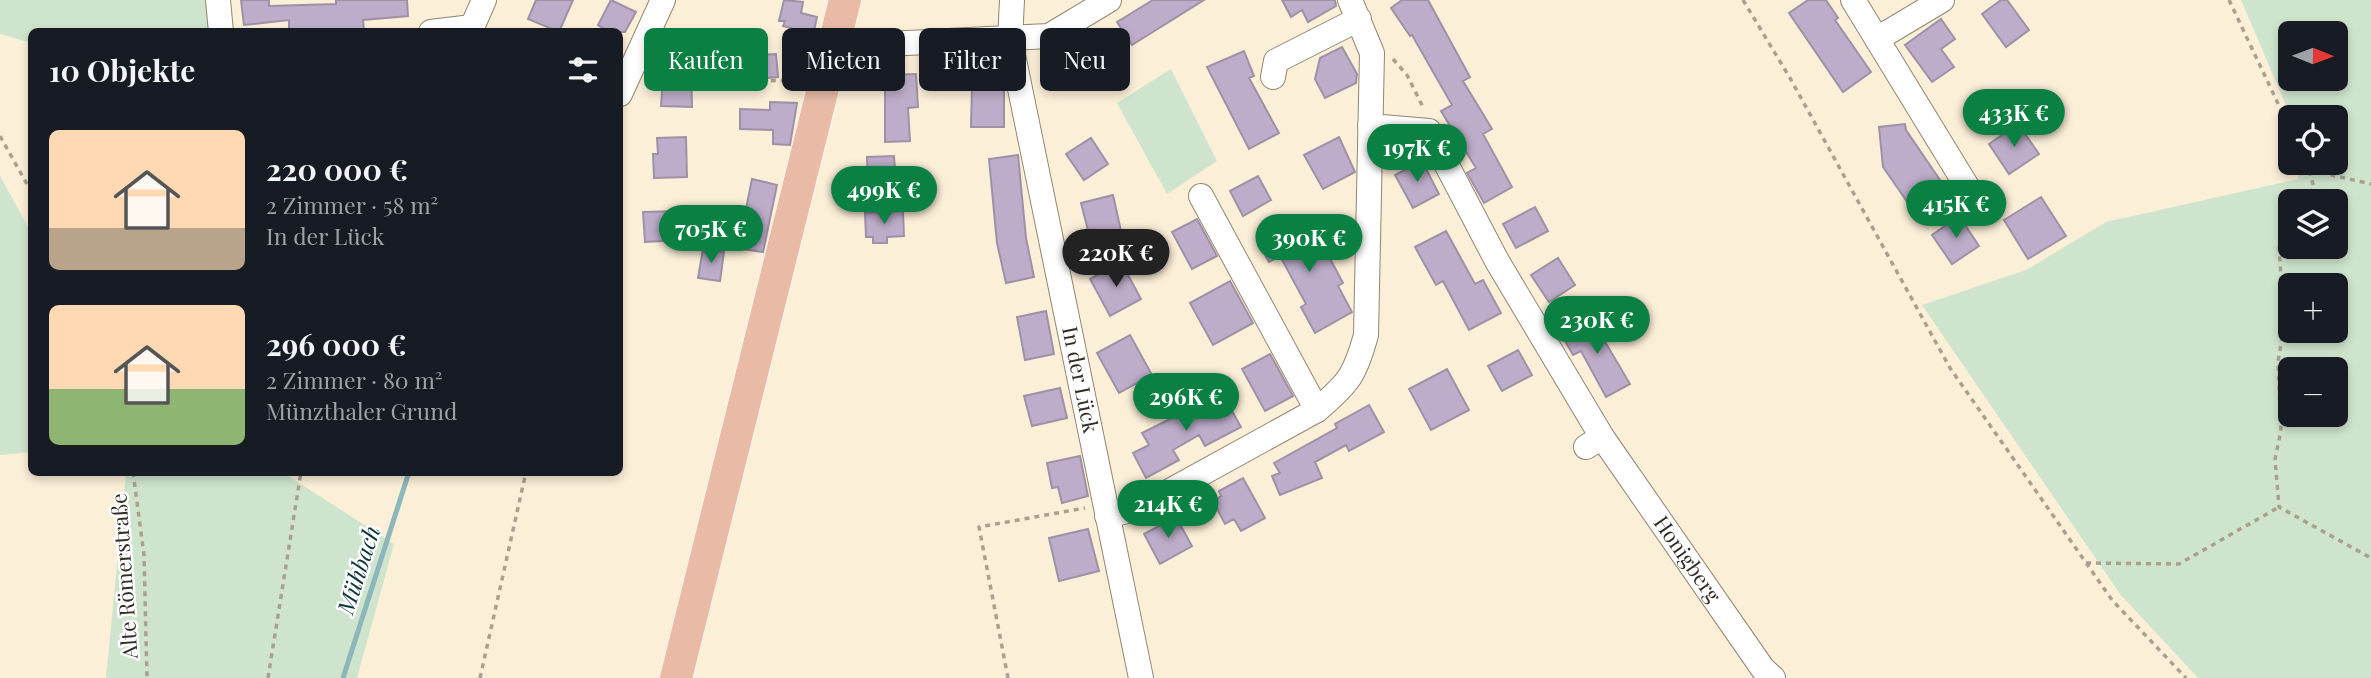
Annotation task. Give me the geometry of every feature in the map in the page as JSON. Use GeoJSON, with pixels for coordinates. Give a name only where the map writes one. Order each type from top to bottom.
{"type":"FeatureCollection","features":[{"type":"Feature","properties":{"kind":"main road"},"geometry":{"type":"LineString","coordinates":[[838,28],[845,0]]}},
{"type":"Feature","properties":{"kind":"main road"},"geometry":{"type":"LineString","coordinates":[[676,678],[823,91]]}},
{"type":"Feature","properties":{"kind":"street"},"geometry":{"type":"LineString","coordinates":[[218,0],[221,28]]}},
{"type":"Feature","properties":{"kind":"street"},"geometry":{"type":"LineString","coordinates":[[471,28],[484,0]]}},
{"type":"Feature","properties":{"kind":"street"},"geometry":{"type":"LineString","coordinates":[[623,87],[663,0]]}},
{"type":"Feature","properties":{"kind":"street","name":"In der Lück"},"geometry":{"type":"LineString","coordinates":[[1011,28],[1012,0]]}},
{"type":"Feature","properties":{"kind":"street"},"geometry":{"type":"LineString","coordinates":[[1026,38],[1049,36],[1109,0]]}},
{"type":"Feature","properties":{"kind":"street"},"geometry":{"type":"LineString","coordinates":[[1853,0],[1979,206]]}},
{"type":"Feature","properties":{"kind":"street"},"geometry":{"type":"LineString","coordinates":[[1877,39],[1942,0]]}},
{"type":"Feature","properties":{"kind":"street"},"geometry":{"type":"LineString","coordinates":[[1106,510],[1139,508],[1317,410],[1342,388],[1357,368],[1366,335],[1372,53],[1355,9],[1276,61],[1273,77]]}},
{"type":"Feature","properties":{"kind":"street","name":"In der Lück"},"geometry":{"type":"LineString","coordinates":[[1020,91],[1140,678]]}},
{"type":"Feature","properties":{"kind":"street"},"geometry":{"type":"LineString","coordinates":[[1370,126],[1429,131]]}},
{"type":"Feature","properties":{"kind":"street","name":"Honigberg"},"geometry":{"type":"LineString","coordinates":[[1429,131],[1594,442],[1763,669],[1773,678]]}},
{"type":"Feature","properties":{"kind":"street"},"geometry":{"type":"LineString","coordinates":[[1201,196],[1317,410]]}},
{"type":"Feature","properties":{"kind":"path"},"geometry":{"type":"LineString","coordinates":[[1743,0],[1790,78],[1950,368],[2112,600],[2186,678]]}},
{"type":"Feature","properties":{"kind":"path"},"geometry":{"type":"LineString","coordinates":[[2229,0],[2279,105]]}},
{"type":"Feature","properties":{"kind":"path"},"geometry":{"type":"LineString","coordinates":[[638,50],[713,54],[711,82],[782,80]]}},
{"type":"Feature","properties":{"kind":"path"},"geometry":{"type":"LineString","coordinates":[[1372,53],[1393,59],[1408,75],[1426,113],[1429,131]]}},
{"type":"Feature","properties":{"kind":"path"},"geometry":{"type":"LineString","coordinates":[[0,136],[28,186]]}},
{"type":"Feature","properties":{"kind":"path"},"geometry":{"type":"LineString","coordinates":[[2331,175],[2371,184]]}},
{"type":"Feature","properties":{"kind":"path"},"geometry":{"type":"LineString","coordinates":[[2279,507],[2275,459],[2281,431],[2278,362],[2284,325],[2280,259]]}},
{"type":"Feature","properties":{"kind":"path","name":"Alte Römerstraße"},"geometry":{"type":"LineString","coordinates":[[134,476],[144,555],[147,678]]}},
{"type":"Feature","properties":{"kind":"path"},"geometry":{"type":"LineString","coordinates":[[268,678],[300,476]]}},
{"type":"Feature","properties":{"kind":"path"},"geometry":{"type":"LineString","coordinates":[[480,678],[525,476]]}},
{"type":"Feature","properties":{"kind":"path"},"geometry":{"type":"LineString","coordinates":[[2086,563],[2179,564],[2279,507]]}},
{"type":"Feature","properties":{"kind":"path"},"geometry":{"type":"LineString","coordinates":[[2279,507],[2371,558]]}},
{"type":"Feature","properties":{"kind":"path"},"geometry":{"type":"LineString","coordinates":[[1008,678],[979,527],[1106,510]]}},
{"type":"Feature","properties":{"kind":"green space"},"geometry":{"type":"Polygon","coordinates":[[[0,0],[212,0],[215,28],[28,28],[28,42],[0,34],[0,0]]]}},
{"type":"Feature","properties":{"kind":"green space"},"geometry":{"type":"Polygon","coordinates":[[[2241,0],[2371,0],[2371,678],[2198,678],[2120,594],[1922,305],[2026,270],[2106,222],[2298,179],[2298,175],[2348,175],[2348,105],[2286,105],[2280,91],[2348,91],[2348,21],[2278,21],[2278,87],[2241,0]]]}},
{"type":"Feature","properties":{"kind":"green space"},"geometry":{"type":"Polygon","coordinates":[[[1171,69],[1217,161],[1167,194],[1117,103],[1171,69]]]}},
{"type":"Feature","properties":{"kind":"green space"},"geometry":{"type":"Polygon","coordinates":[[[0,176],[28,227],[28,452],[0,455],[0,176]]]}},
{"type":"Feature","properties":{"kind":"green space"},"geometry":{"type":"Polygon","coordinates":[[[126,476],[288,476],[394,544],[357,678],[106,678],[126,476]]]}},
{"type":"Feature","properties":{"kind":"building"},"geometry":{"type":"Polygon","coordinates":[[[241,0],[269,0],[269,6],[336,4],[336,0],[407,0],[408,16],[363,20],[364,28],[289,28],[289,20],[244,25],[241,0]]]}},
{"type":"Feature","properties":{"kind":"building"},"geometry":{"type":"Polygon","coordinates":[[[536,0],[573,0],[561,28],[549,28],[528,19],[536,0]]]}},
{"type":"Feature","properties":{"kind":"building"},"geometry":{"type":"Polygon","coordinates":[[[611,0],[636,12],[625,32],[623,28],[603,28],[598,25],[611,0]]]}},
{"type":"Feature","properties":{"kind":"building"},"geometry":{"type":"Polygon","coordinates":[[[784,0],[803,2],[801,13],[817,17],[815,28],[791,28],[783,26],[785,21],[779,21],[784,0]]]}},
{"type":"Feature","properties":{"kind":"building"},"geometry":{"type":"Polygon","coordinates":[[[1153,0],[1204,0],[1132,45],[1130,28],[1121,28],[1117,22],[1153,0]]]}},
{"type":"Feature","properties":{"kind":"building"},"geometry":{"type":"Polygon","coordinates":[[[1282,0],[1335,0],[1336,6],[1308,22],[1302,10],[1291,17],[1282,0]]]}},
{"type":"Feature","properties":{"kind":"building"},"geometry":{"type":"Polygon","coordinates":[[[1402,0],[1428,0],[1470,77],[1463,81],[1492,129],[1483,134],[1512,187],[1484,203],[1467,173],[1476,168],[1441,111],[1452,105],[1412,35],[1410,36],[1391,8],[1402,0]]]}},
{"type":"Feature","properties":{"kind":"building"},"geometry":{"type":"Polygon","coordinates":[[[1808,0],[1826,0],[1838,18],[1835,20],[1871,72],[1843,92],[1789,13],[1808,0]]]}},
{"type":"Feature","properties":{"kind":"building"},"geometry":{"type":"Polygon","coordinates":[[[2001,0],[2007,0],[2029,30],[2006,47],[1982,14],[2001,0]]]}},
{"type":"Feature","properties":{"kind":"building"},"geometry":{"type":"Polygon","coordinates":[[[1941,19],[1955,39],[1941,49],[1954,67],[1932,82],[1905,45],[1941,19]]]}},
{"type":"Feature","properties":{"kind":"building"},"geometry":{"type":"Polygon","coordinates":[[[1342,47],[1357,74],[1356,83],[1325,98],[1315,79],[1320,58],[1342,47]]]}},
{"type":"Feature","properties":{"kind":"building"},"geometry":{"type":"Polygon","coordinates":[[[1244,51],[1254,76],[1249,78],[1279,133],[1249,149],[1207,67],[1244,51]]]}},
{"type":"Feature","properties":{"kind":"building"},"geometry":{"type":"Polygon","coordinates":[[[768,54],[776,54],[778,77],[768,78],[768,54]]]}},
{"type":"Feature","properties":{"kind":"building"},"geometry":{"type":"Polygon","coordinates":[[[905,74],[916,74],[918,107],[908,108],[910,141],[885,142],[885,91],[905,91],[905,74]]]}},
{"type":"Feature","properties":{"kind":"building"},"geometry":{"type":"Polygon","coordinates":[[[662,91],[692,91],[692,107],[661,106],[662,91]]]}},
{"type":"Feature","properties":{"kind":"building"},"geometry":{"type":"Polygon","coordinates":[[[972,91],[1004,91],[1004,127],[971,127],[972,91]]]}},
{"type":"Feature","properties":{"kind":"building"},"geometry":{"type":"Polygon","coordinates":[[[770,102],[797,103],[790,145],[773,144],[773,130],[740,129],[740,109],[770,110],[770,102]]]}},
{"type":"Feature","properties":{"kind":"building"},"geometry":{"type":"Polygon","coordinates":[[[1905,124],[1906,130],[1940,180],[1908,203],[1883,167],[1879,127],[1905,124]]]}},
{"type":"Feature","properties":{"kind":"building"},"geometry":{"type":"Polygon","coordinates":[[[2018,124],[2039,154],[2009,174],[1989,144],[2018,124]]]}},
{"type":"Feature","properties":{"kind":"building"},"geometry":{"type":"Polygon","coordinates":[[[686,137],[687,177],[654,178],[653,154],[658,154],[657,138],[686,137]]]}},
{"type":"Feature","properties":{"kind":"building"},"geometry":{"type":"Polygon","coordinates":[[[1339,137],[1355,172],[1323,189],[1304,155],[1339,137]]]}},
{"type":"Feature","properties":{"kind":"building"},"geometry":{"type":"Polygon","coordinates":[[[1091,138],[1108,164],[1084,180],[1066,154],[1091,138]]]}},
{"type":"Feature","properties":{"kind":"building"},"geometry":{"type":"Polygon","coordinates":[[[1018,155],[1026,238],[1034,277],[1006,283],[997,243],[989,159],[1018,155]]]}},
{"type":"Feature","properties":{"kind":"building"},"geometry":{"type":"Polygon","coordinates":[[[894,156],[896,182],[868,183],[867,157],[894,156]]]}},
{"type":"Feature","properties":{"kind":"building"},"geometry":{"type":"Polygon","coordinates":[[[1422,161],[1439,194],[1413,208],[1395,175],[1422,161]]]}},
{"type":"Feature","properties":{"kind":"building"},"geometry":{"type":"Polygon","coordinates":[[[1258,176],[1271,200],[1243,216],[1230,191],[1258,176]]]}},
{"type":"Feature","properties":{"kind":"building"},"geometry":{"type":"Polygon","coordinates":[[[752,179],[777,185],[763,252],[722,246],[729,211],[745,214],[752,179]]]}},
{"type":"Feature","properties":{"kind":"building"},"geometry":{"type":"Polygon","coordinates":[[[1113,195],[1121,231],[1090,238],[1081,203],[1113,195]]]}},
{"type":"Feature","properties":{"kind":"building"},"geometry":{"type":"Polygon","coordinates":[[[2041,197],[2066,236],[2028,259],[2004,220],[2041,197]]]}},
{"type":"Feature","properties":{"kind":"building"},"geometry":{"type":"Polygon","coordinates":[[[1535,207],[1548,231],[1516,248],[1503,224],[1535,207]]]}},
{"type":"Feature","properties":{"kind":"building"},"geometry":{"type":"Polygon","coordinates":[[[678,211],[680,240],[645,242],[643,212],[678,211]]]}},
{"type":"Feature","properties":{"kind":"building"},"geometry":{"type":"Polygon","coordinates":[[[903,211],[904,236],[887,237],[887,243],[873,243],[873,237],[866,237],[865,213],[903,211]]]}},
{"type":"Feature","properties":{"kind":"building"},"geometry":{"type":"Polygon","coordinates":[[[1959,216],[1979,246],[1952,264],[1932,235],[1959,216]]]}},
{"type":"Feature","properties":{"kind":"building"},"geometry":{"type":"Polygon","coordinates":[[[1197,219],[1217,256],[1192,269],[1172,232],[1197,219]]]}},
{"type":"Feature","properties":{"kind":"building"},"geometry":{"type":"Polygon","coordinates":[[[1301,219],[1313,241],[1319,238],[1343,283],[1338,286],[1352,312],[1315,333],[1301,307],[1306,304],[1280,256],[1269,262],[1258,242],[1301,219]]]}},
{"type":"Feature","properties":{"kind":"building"},"geometry":{"type":"Polygon","coordinates":[[[1446,231],[1475,284],[1483,280],[1501,313],[1469,330],[1443,281],[1436,285],[1415,247],[1446,231]]]}},
{"type":"Feature","properties":{"kind":"building"},"geometry":{"type":"Polygon","coordinates":[[[703,249],[724,252],[720,281],[698,278],[703,249]]]}},
{"type":"Feature","properties":{"kind":"building"},"geometry":{"type":"Polygon","coordinates":[[[1558,258],[1575,285],[1549,302],[1531,275],[1558,258]]]}},
{"type":"Feature","properties":{"kind":"building"},"geometry":{"type":"Polygon","coordinates":[[[1121,262],[1141,299],[1110,316],[1090,279],[1121,262]]]}},
{"type":"Feature","properties":{"kind":"building"},"geometry":{"type":"Polygon","coordinates":[[[1230,281],[1253,323],[1213,345],[1190,303],[1230,281]]]}},
{"type":"Feature","properties":{"kind":"building"},"geometry":{"type":"Polygon","coordinates":[[[1046,311],[1054,354],[1025,360],[1017,317],[1046,311]]]}},
{"type":"Feature","properties":{"kind":"building"},"geometry":{"type":"Polygon","coordinates":[[[1591,318],[1630,384],[1606,397],[1581,351],[1573,355],[1561,334],[1591,318]]]}},
{"type":"Feature","properties":{"kind":"building"},"geometry":{"type":"Polygon","coordinates":[[[1130,335],[1152,375],[1119,393],[1097,353],[1130,335]]]}},
{"type":"Feature","properties":{"kind":"building"},"geometry":{"type":"Polygon","coordinates":[[[1518,350],[1532,375],[1502,391],[1488,366],[1518,350]]]}},
{"type":"Feature","properties":{"kind":"building"},"geometry":{"type":"Polygon","coordinates":[[[1270,354],[1293,396],[1265,411],[1242,369],[1270,354]]]}},
{"type":"Feature","properties":{"kind":"building"},"geometry":{"type":"Polygon","coordinates":[[[1447,369],[1469,410],[1431,430],[1409,389],[1447,369]]]}},
{"type":"Feature","properties":{"kind":"building"},"geometry":{"type":"Polygon","coordinates":[[[1060,388],[1067,418],[1032,426],[1024,396],[1060,388]]]}},
{"type":"Feature","properties":{"kind":"building"},"geometry":{"type":"Polygon","coordinates":[[[1222,393],[1241,427],[1205,446],[1199,435],[1173,450],[1179,460],[1146,478],[1133,453],[1149,445],[1142,433],[1222,393]]]}},
{"type":"Feature","properties":{"kind":"building"},"geometry":{"type":"Polygon","coordinates":[[[1369,405],[1384,432],[1349,451],[1346,445],[1315,462],[1322,478],[1280,495],[1272,476],[1280,473],[1274,463],[1337,428],[1335,424],[1369,405]]]}},
{"type":"Feature","properties":{"kind":"building"},"geometry":{"type":"Polygon","coordinates":[[[1080,456],[1088,496],[1062,503],[1058,487],[1052,488],[1047,463],[1080,456]]]}},
{"type":"Feature","properties":{"kind":"building"},"geometry":{"type":"Polygon","coordinates":[[[1243,478],[1265,518],[1241,531],[1234,519],[1225,524],[1213,501],[1221,496],[1219,491],[1243,478]]]}},
{"type":"Feature","properties":{"kind":"building"},"geometry":{"type":"Polygon","coordinates":[[[1176,517],[1192,546],[1160,564],[1144,534],[1176,517]]]}},
{"type":"Feature","properties":{"kind":"building"},"geometry":{"type":"Polygon","coordinates":[[[1088,529],[1099,571],[1059,581],[1049,538],[1088,529]]]}},
{"type":"Feature","properties":{"kind":"waterway","name":"Mühbach"},"geometry":{"type":"LineString","coordinates":[[343,678],[408,476]]}}]}
